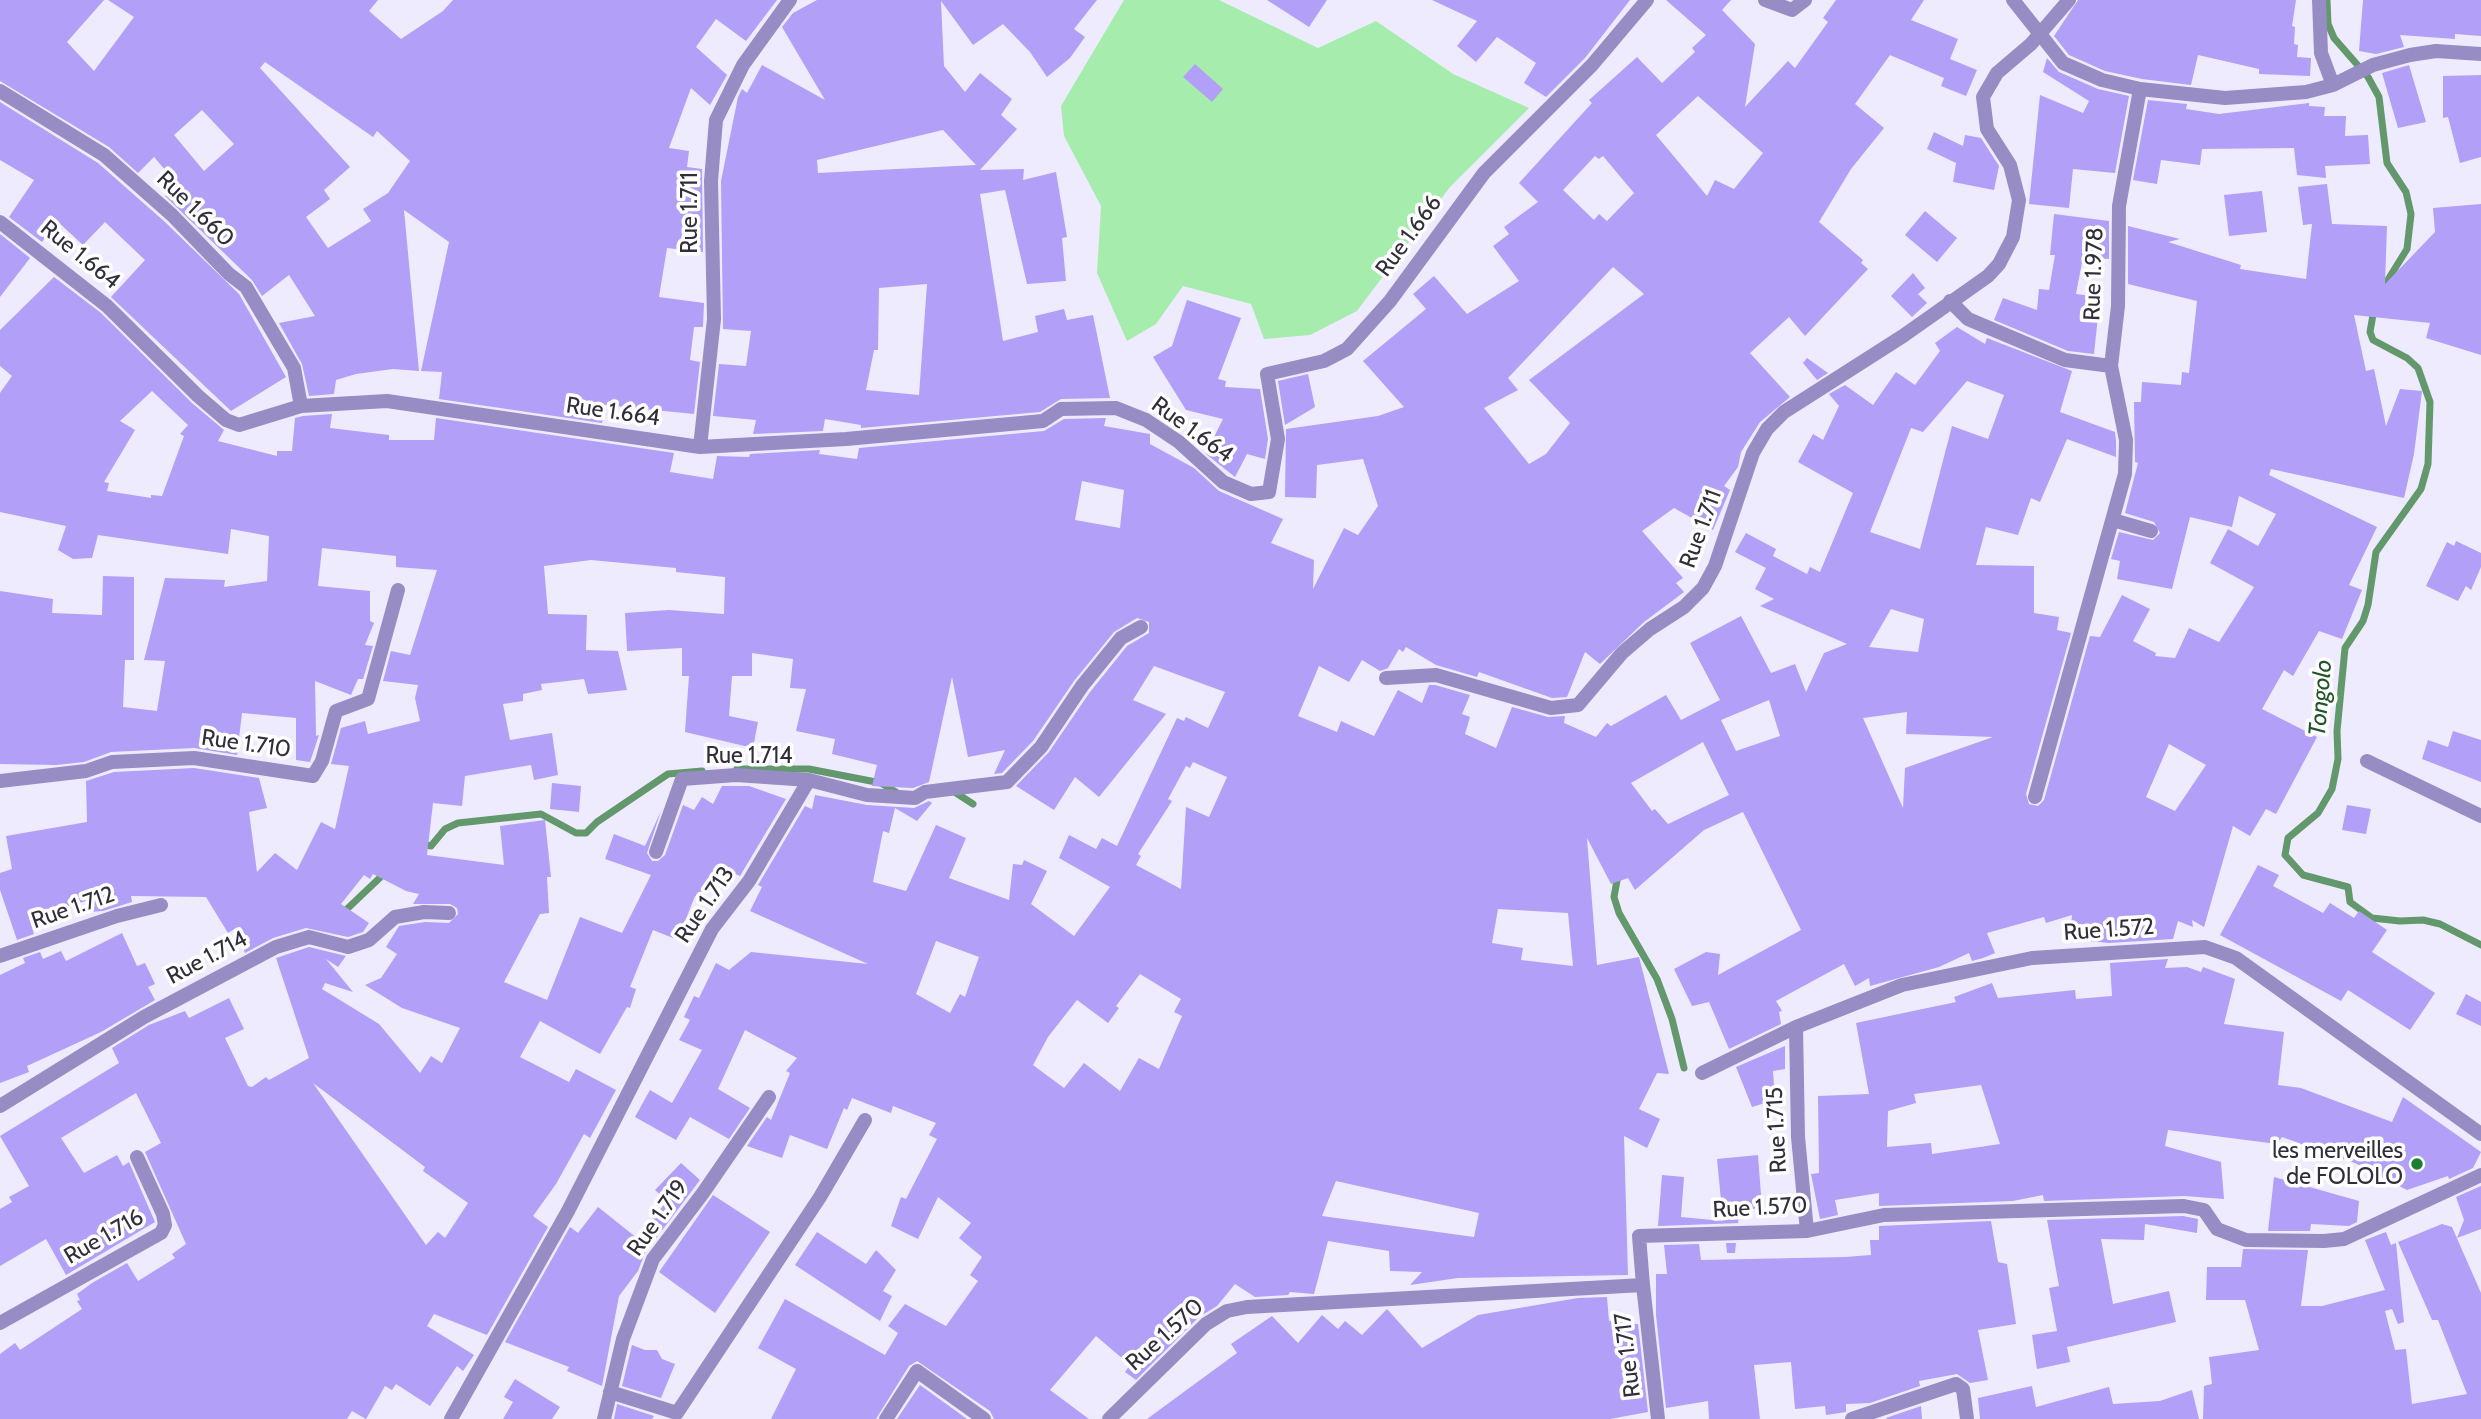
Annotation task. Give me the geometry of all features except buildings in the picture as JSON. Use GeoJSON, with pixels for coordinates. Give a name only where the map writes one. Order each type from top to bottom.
{"type":"FeatureCollection","features":[{"type":"Feature","properties":{"kind":"street","name":"Rue 1.711"},"geometry":{"type":"LineString","coordinates":[[700,447],[715,306],[711,181],[716,120],[743,65],[790,0]]}},
{"type":"Feature","properties":{"kind":"street","name":"Rue 1.666"},"geometry":{"type":"LineString","coordinates":[[1269,492],[1278,439],[1267,374],[1324,361],[1347,349],[1390,301],[1484,173],[1592,65],[1647,0]]}},
{"type":"Feature","properties":{"kind":"street"},"geometry":{"type":"LineString","coordinates":[[1765,0],[1792,10],[1805,0]]}},
{"type":"Feature","properties":{"kind":"street"},"geometry":{"type":"LineString","coordinates":[[2013,0],[2022,8],[2039,37],[2063,63],[2077,71],[2140,89],[2225,98],[2306,92],[2353,77],[2373,65],[2436,51],[2481,54]]}},
{"type":"Feature","properties":{"kind":"street","name":"Rue 1.711"},"geometry":{"type":"LineString","coordinates":[[1386,678],[1436,675],[1551,708],[1578,705],[1622,653],[1650,629],[1684,607],[1703,588],[1715,566],[1753,453],[1767,429],[1784,412],[1953,303],[1989,276],[2013,237],[2019,200],[2016,181],[1987,129],[1983,97],[1997,73],[2039,37],[2069,0]]}},
{"type":"Feature","properties":{"kind":"street"},"geometry":{"type":"LineString","coordinates":[[2319,0],[2321,53],[2333,85]]}},
{"type":"Feature","properties":{"kind":"street","name":"Rue 1.978"},"geometry":{"type":"LineString","coordinates":[[2035,797],[2125,474],[2126,449],[2111,366],[2118,306],[2119,206],[2140,89]]}},
{"type":"Feature","properties":{"kind":"street","name":"Rue 1.660"},"geometry":{"type":"LineString","coordinates":[[0,91],[104,155],[172,215],[229,274],[246,286],[294,369],[301,406]]}},
{"type":"Feature","properties":{"kind":"street","name":"Rue 1.664"},"geometry":{"type":"LineString","coordinates":[[0,222],[107,306],[226,420],[239,425],[301,406],[387,401],[700,447],[846,439],[1043,421],[1061,409],[1116,408],[1146,420],[1179,442],[1223,482],[1251,494],[1269,492]]}},
{"type":"Feature","properties":{"kind":"street"},"geometry":{"type":"LineString","coordinates":[[1953,303],[1968,319],[2065,360],[2111,366]]}},
{"type":"Feature","properties":{"kind":"street"},"geometry":{"type":"LineString","coordinates":[[2113,520],[2151,531]]}},
{"type":"Feature","properties":{"kind":"street","name":"Rue 1.710"},"geometry":{"type":"LineString","coordinates":[[0,781],[86,771],[112,762],[194,758],[313,776],[322,761],[336,711],[368,699],[398,590]]}},
{"type":"Feature","properties":{"kind":"street"},"geometry":{"type":"LineString","coordinates":[[809,780],[867,794],[915,798],[925,792],[1007,782],[1041,747],[1082,686],[1121,638],[1141,627]]}},
{"type":"Feature","properties":{"kind":"street"},"geometry":{"type":"LineString","coordinates":[[2367,761],[2481,816]]}},
{"type":"Feature","properties":{"kind":"street","name":"Rue 1.714"},"geometry":{"type":"LineString","coordinates":[[656,852],[682,779],[736,775],[809,780]]}},
{"type":"Feature","properties":{"kind":"street","name":"Rue 1.713"},"geometry":{"type":"LineString","coordinates":[[451,1419],[568,1211],[712,929],[749,881],[809,780]]}},
{"type":"Feature","properties":{"kind":"street","name":"Rue 1.712"},"geometry":{"type":"LineString","coordinates":[[0,956],[117,916],[161,905]]}},
{"type":"Feature","properties":{"kind":"street","name":"Rue 1.714"},"geometry":{"type":"LineString","coordinates":[[0,1105],[144,1017],[276,947],[309,937],[348,947],[369,940],[395,917],[424,912],[449,912]]}},
{"type":"Feature","properties":{"kind":"street","name":"Rue 1.572"},"geometry":{"type":"LineString","coordinates":[[1702,1073],[1796,1027],[1902,985],[2032,958],[2205,947],[2236,958],[2481,1134]]}},
{"type":"Feature","properties":{"kind":"street","name":"Rue 1.715"},"geometry":{"type":"LineString","coordinates":[[1796,1027],[1798,1137],[1807,1231]]}},
{"type":"Feature","properties":{"kind":"street","name":"Rue 1.719"},"geometry":{"type":"LineString","coordinates":[[604,1419],[631,1314],[653,1259],[703,1194],[769,1097]]}},
{"type":"Feature","properties":{"kind":"street"},"geometry":{"type":"LineString","coordinates":[[610,1392],[677,1413],[695,1382],[820,1197],[865,1120]]}},
{"type":"Feature","properties":{"kind":"street","name":"Rue 1.716"},"geometry":{"type":"LineString","coordinates":[[0,1323],[161,1233],[165,1225],[163,1214],[137,1157]]}},
{"type":"Feature","properties":{"kind":"street","name":"Rue 1.570"},"geometry":{"type":"LineString","coordinates":[[1109,1419],[1206,1324],[1227,1311],[1247,1307],[1643,1285],[1639,1236],[1807,1231],[1884,1215],[2184,1206],[2204,1210],[2217,1230],[2246,1240],[2323,1241],[2344,1239],[2481,1175]]}},
{"type":"Feature","properties":{"kind":"street","name":"Rue 1.717"},"geometry":{"type":"LineString","coordinates":[[1643,1285],[1658,1419]]}},
{"type":"Feature","properties":{"kind":"street"},"geometry":{"type":"LineString","coordinates":[[886,1419],[917,1371],[984,1419]]}},
{"type":"Feature","properties":{"kind":"street"},"geometry":{"type":"LineString","coordinates":[[1852,1419],[1947,1384],[1955,1384],[1963,1389],[1967,1419]]}},
{"type":"Feature","properties":{"kind":"green space"},"geometry":{"type":"Polygon","coordinates":[[[1124,0],[1219,0],[1318,48],[1376,21],[1453,74],[1529,108],[1450,187],[1357,311],[1310,335],[1264,339],[1251,304],[1183,286],[1156,324],[1127,341],[1097,273],[1101,206],[1064,136],[1061,106],[1124,0]]]}},
{"type":"Feature","properties":{"kind":"waterway","name":"Tongolo"},"geometry":{"type":"LineString","coordinates":[[2327,0],[2328,24],[2334,38],[2368,77],[2379,97],[2387,163],[2406,192],[2411,214],[2407,249],[2381,291]]}},
{"type":"Feature","properties":{"kind":"waterway","name":"Tongolo"},"geometry":{"type":"LineString","coordinates":[[2374,309],[2370,332],[2373,340],[2407,358],[2418,368],[2430,402],[2428,464],[2421,489],[2376,552],[2363,621],[2345,648],[2337,731],[2338,759],[2332,789],[2318,813],[2288,838],[2285,855],[2303,875],[2348,887],[2350,902],[2372,918],[2423,920],[2440,924],[2481,945]]}},
{"type":"Feature","properties":{"kind":"waterway"},"geometry":{"type":"LineString","coordinates":[[737,769],[809,769],[881,783],[899,794]]}},
{"type":"Feature","properties":{"kind":"waterway"},"geometry":{"type":"LineString","coordinates":[[420,844],[431,846],[445,829],[458,823],[541,814],[576,833],[586,833],[597,822],[668,774],[702,771]]}},
{"type":"Feature","properties":{"kind":"waterway"},"geometry":{"type":"LineString","coordinates":[[953,791],[973,804]]}},
{"type":"Feature","properties":{"kind":"waterway"},"geometry":{"type":"LineString","coordinates":[[347,909],[387,871]]}},
{"type":"Feature","properties":{"kind":"waterway"},"geometry":{"type":"LineString","coordinates":[[1618,875],[1614,897],[1619,913],[1657,979],[1672,1019],[1684,1068]]}},
{"type":"Feature","properties":{"kind":"place","name":"les merveilles de FOLOLO"},"geometry":{"type":"Point","coordinates":[2417,1164]}}]}
